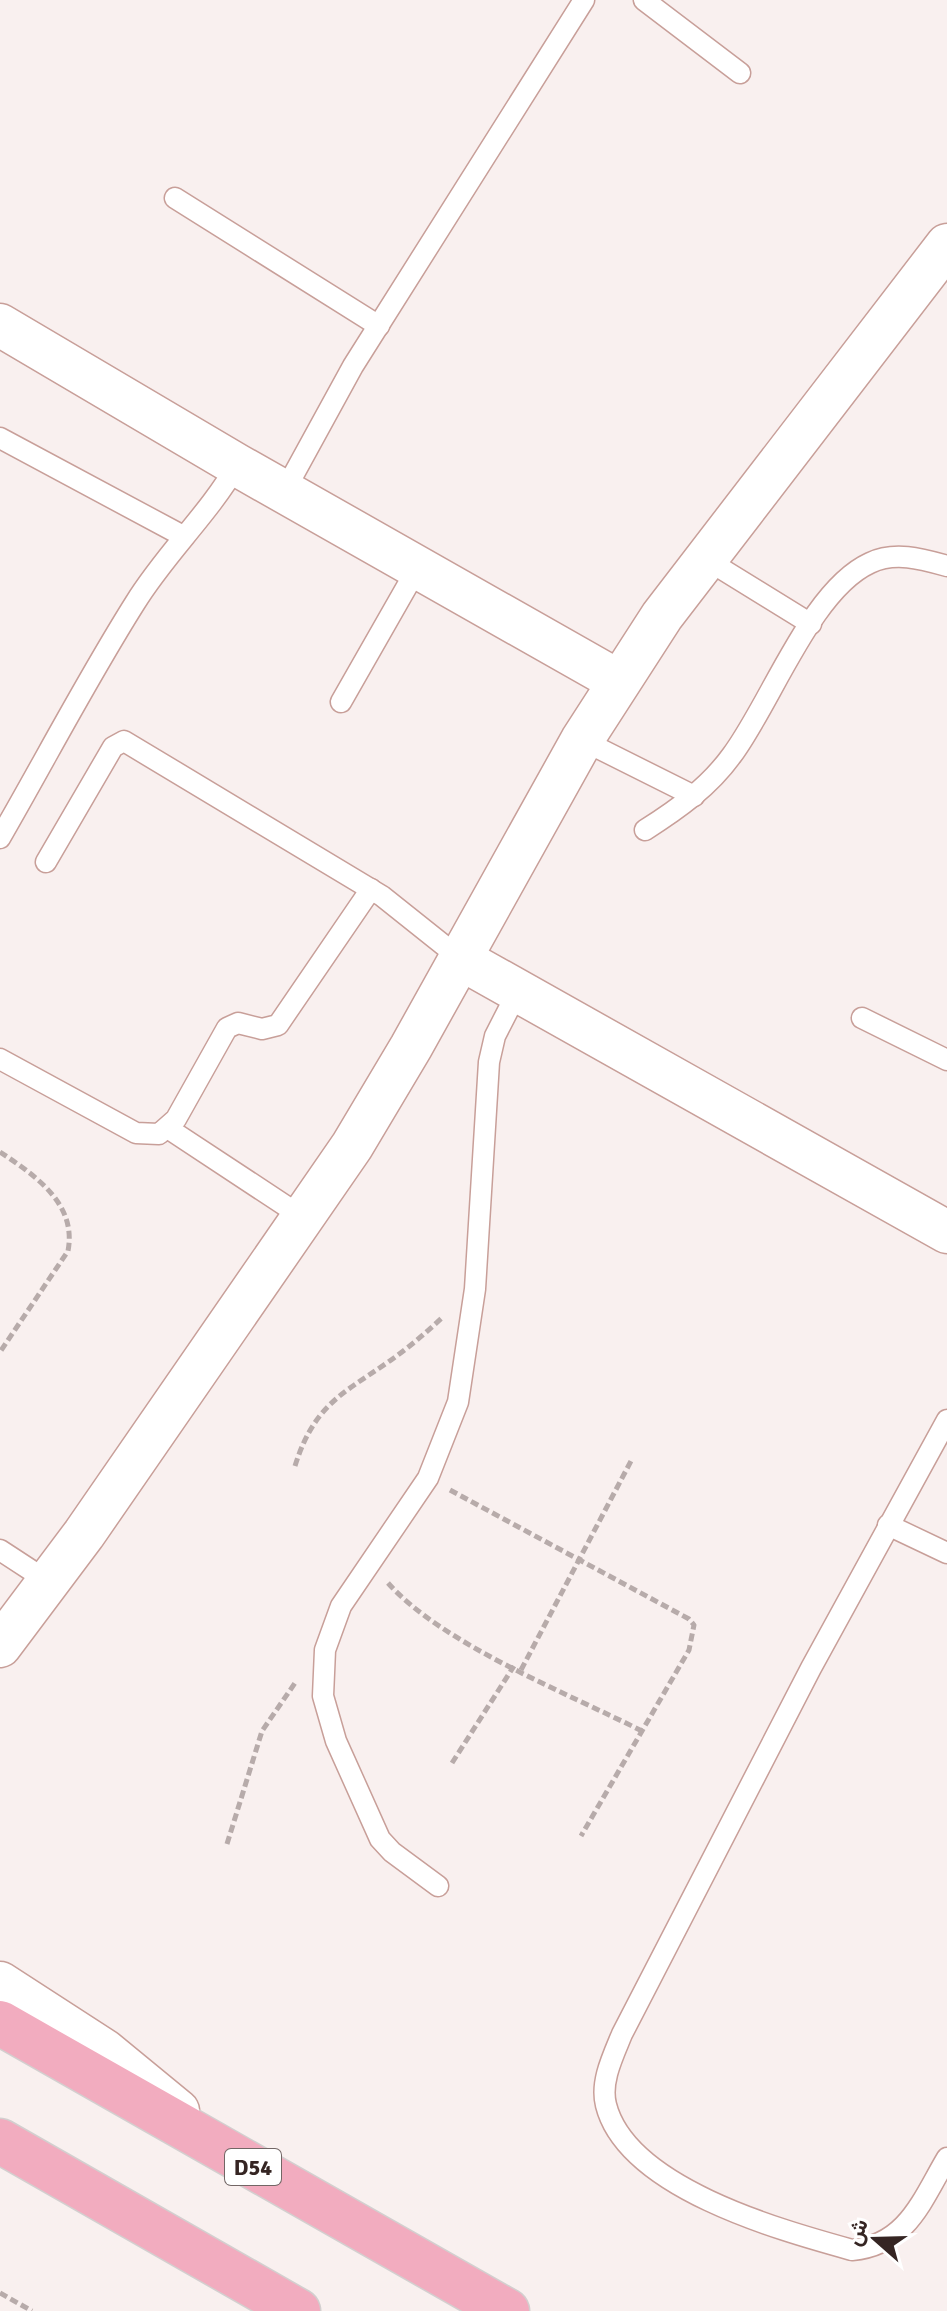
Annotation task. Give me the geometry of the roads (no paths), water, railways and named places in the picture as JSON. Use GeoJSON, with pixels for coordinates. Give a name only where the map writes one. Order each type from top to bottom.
{"type":"FeatureCollection","features":[{"type":"Feature","properties":{"kind":"highway","name":"D54"},"geometry":{"type":"LineString","coordinates":[[0,2023],[507,2311]]}},
{"type":"Feature","properties":{"kind":"highway"},"geometry":{"type":"LineString","coordinates":[[0,2141],[298,2311]]}},
{"type":"Feature","properties":{"kind":"street"},"geometry":{"type":"LineString","coordinates":[[0,1646],[49,1582],[304,1218],[382,1096],[618,681],[704,558],[941,265]]}},
{"type":"Feature","properties":{"kind":"street"},"geometry":{"type":"LineString","coordinates":[[0,325],[237,465],[618,681]]}},
{"type":"Feature","properties":{"kind":"street"},"geometry":{"type":"LineString","coordinates":[[461,959],[947,1232]]}},
{"type":"Feature","properties":{"kind":"street"},"geometry":{"type":"LineString","coordinates":[[0,1983],[105,2051],[167,2101],[213,2145]]}},
{"type":"Feature","properties":{"kind":"lane"},"geometry":{"type":"LineString","coordinates":[[284,492],[329,407],[584,0]]}},
{"type":"Feature","properties":{"kind":"lane"},"geometry":{"type":"LineString","coordinates":[[644,0],[740,73]]}},
{"type":"Feature","properties":{"kind":"lane"},"geometry":{"type":"LineString","coordinates":[[175,198],[379,326]]}},
{"type":"Feature","properties":{"kind":"lane"},"geometry":{"type":"LineString","coordinates":[[0,438],[183,536]]}},
{"type":"Feature","properties":{"kind":"lane"},"geometry":{"type":"LineString","coordinates":[[0,838],[134,603],[183,536],[217,500],[237,465]]}},
{"type":"Feature","properties":{"kind":"lane"},"geometry":{"type":"LineString","coordinates":[[645,830],[694,796],[733,754],[811,624],[840,584],[871,562],[908,556],[947,566]]}},
{"type":"Feature","properties":{"kind":"lane"},"geometry":{"type":"LineString","coordinates":[[704,558],[811,624]]}},
{"type":"Feature","properties":{"kind":"lane"},"geometry":{"type":"LineString","coordinates":[[341,702],[418,567]]}},
{"type":"Feature","properties":{"kind":"lane"},"geometry":{"type":"LineString","coordinates":[[582,740],[694,796]]}},
{"type":"Feature","properties":{"kind":"lane"},"geometry":{"type":"LineString","coordinates":[[46,862],[113,747],[124,741],[371,889],[461,959]]}},
{"type":"Feature","properties":{"kind":"lane"},"geometry":{"type":"LineString","coordinates":[[0,1059],[136,1133],[147,1136],[169,1129],[227,1028],[238,1023],[262,1029],[278,1025],[371,889]]}},
{"type":"Feature","properties":{"kind":"lane"},"geometry":{"type":"LineString","coordinates":[[438,1886],[392,1852],[380,1839],[336,1741],[323,1696],[325,1650],[341,1606],[428,1478],[458,1402],[475,1289],[489,1062],[495,1036],[519,989]]}},
{"type":"Feature","properties":{"kind":"lane"},"geometry":{"type":"LineString","coordinates":[[862,1018],[947,1060]]}},
{"type":"Feature","properties":{"kind":"lane"},"geometry":{"type":"LineString","coordinates":[[169,1129],[304,1218]]}},
{"type":"Feature","properties":{"kind":"lane"},"geometry":{"type":"LineString","coordinates":[[947,1420],[888,1525],[622,2034],[606,2080],[606,2104],[614,2125],[640,2156],[683,2188],[744,2215],[852,2250],[874,2248],[893,2239],[916,2211],[947,2158]]}},
{"type":"Feature","properties":{"kind":"lane"},"geometry":{"type":"LineString","coordinates":[[888,1525],[947,1553]]}},
{"type":"Feature","properties":{"kind":"lane"},"geometry":{"type":"LineString","coordinates":[[0,1550],[49,1582]]}}]}
